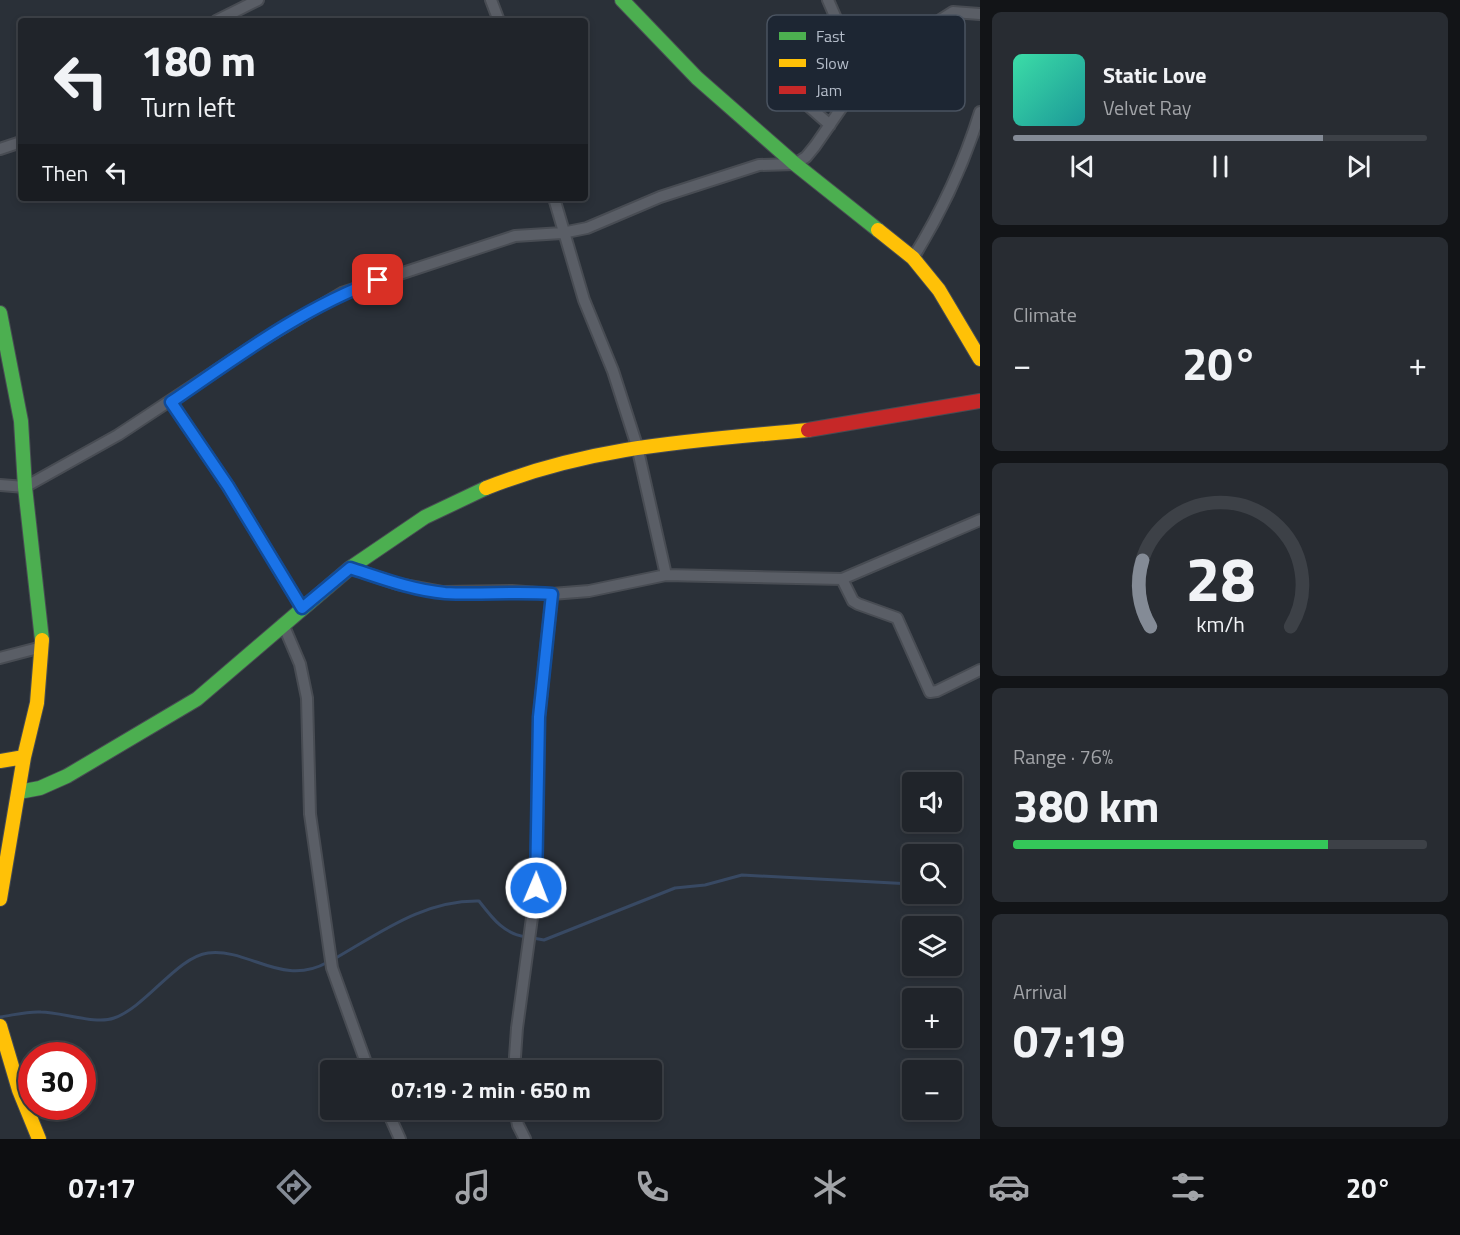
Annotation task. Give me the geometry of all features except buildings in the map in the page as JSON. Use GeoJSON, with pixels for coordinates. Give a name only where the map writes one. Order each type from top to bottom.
{"type":"FeatureCollection","features":[{"type":"Feature","properties":{"kind":"street"},"geometry":{"type":"LineString","coordinates":[[222,18],[258,0]]}},
{"type":"Feature","properties":{"kind":"street"},"geometry":{"type":"LineString","coordinates":[[491,0],[498,18]]}},
{"type":"Feature","properties":{"kind":"street"},"geometry":{"type":"LineString","coordinates":[[622,0],[697,78],[795,164],[913,258],[944,298],[980,359]]}},
{"type":"Feature","properties":{"kind":"street"},"geometry":{"type":"LineString","coordinates":[[828,0],[835,15]]}},
{"type":"Feature","properties":{"kind":"street"},"geometry":{"type":"LineString","coordinates":[[948,15],[953,12],[966,11],[973,15],[980,14]]}},
{"type":"Feature","properties":{"kind":"street"},"geometry":{"type":"LineString","coordinates":[[814,111],[830,125]]}},
{"type":"Feature","properties":{"kind":"street"},"geometry":{"type":"LineString","coordinates":[[0,485],[25,487],[171,402],[259,342],[342,293],[515,236],[562,233],[586,228],[660,196],[759,165],[795,164],[806,157],[840,111]]}},
{"type":"Feature","properties":{"kind":"street"},"geometry":{"type":"LineString","coordinates":[[913,258],[950,192],[967,152],[980,112]]}},
{"type":"Feature","properties":{"kind":"street"},"geometry":{"type":"LineString","coordinates":[[0,149],[18,143]]}},
{"type":"Feature","properties":{"kind":"street"},"geometry":{"type":"LineString","coordinates":[[555,201],[562,233],[584,300],[614,371],[637,446],[666,575]]}},
{"type":"Feature","properties":{"kind":"street"},"geometry":{"type":"LineString","coordinates":[[0,313],[21,421],[25,487],[42,647],[37,703],[24,757],[20,792],[0,899]]}},
{"type":"Feature","properties":{"kind":"street"},"geometry":{"type":"LineString","coordinates":[[171,402],[228,486],[302,608]]}},
{"type":"Feature","properties":{"kind":"street"},"geometry":{"type":"LineString","coordinates":[[20,792],[40,788],[67,776],[197,699],[350,568],[425,517],[476,492],[556,464],[637,446],[832,428],[980,402]]}},
{"type":"Feature","properties":{"kind":"street"},"geometry":{"type":"LineString","coordinates":[[350,568],[398,584],[442,592],[512,591],[552,594],[589,591],[666,575],[842,579],[980,520]]}},
{"type":"Feature","properties":{"kind":"street"},"geometry":{"type":"LineString","coordinates":[[842,579],[853,601],[897,618],[930,692],[937,691],[980,670]]}},
{"type":"Feature","properties":{"kind":"street"},"geometry":{"type":"LineString","coordinates":[[515,1060],[536,888],[539,717],[552,594]]}},
{"type":"Feature","properties":{"kind":"street"},"geometry":{"type":"LineString","coordinates":[[283,624],[300,664],[307,698],[310,814],[332,968],[365,1060]]}},
{"type":"Feature","properties":{"kind":"street"},"geometry":{"type":"LineString","coordinates":[[0,658],[42,647]]}},
{"type":"Feature","properties":{"kind":"street"},"geometry":{"type":"LineString","coordinates":[[0,761],[24,757]]}},
{"type":"Feature","properties":{"kind":"street"},"geometry":{"type":"LineString","coordinates":[[1,1028],[20,1090],[39,1139]]}},
{"type":"Feature","properties":{"kind":"street"},"geometry":{"type":"LineString","coordinates":[[391,1120],[400,1139]]}},
{"type":"Feature","properties":{"kind":"street"},"geometry":{"type":"LineString","coordinates":[[517,1120],[525,1139]]}},
{"type":"Feature","properties":{"kind":"waterway"},"geometry":{"type":"LineString","coordinates":[[533,938],[544,940],[675,888],[705,885],[742,875],[902,883]]}},
{"type":"Feature","properties":{"kind":"waterway"},"geometry":{"type":"LineString","coordinates":[[334,959],[403,920],[439,906],[459,902],[479,901],[494,920],[505,929],[526,937]]}},
{"type":"Feature","properties":{"kind":"waterway"},"geometry":{"type":"LineString","coordinates":[[0,1017],[36,1012],[98,1020],[114,1018],[138,1004],[185,963],[196,956],[208,953],[238,956],[281,969],[296,971],[311,969],[328,962]]}},
{"type":"Feature","properties":{"kind":"traffic: fast"},"geometry":{"type":"LineString","coordinates":[[622,0],[697,78],[795,164],[878,230]]}},
{"type":"Feature","properties":{"kind":"traffic: fast"},"geometry":{"type":"LineString","coordinates":[[0,313],[21,421],[25,487],[42,640]]}},
{"type":"Feature","properties":{"kind":"traffic: fast"},"geometry":{"type":"LineString","coordinates":[[19,792],[40,788],[67,776],[197,699],[350,568],[425,517],[486,488]]}},
{"type":"Feature","properties":{"kind":"traffic: slow"},"geometry":{"type":"LineString","coordinates":[[878,230],[913,258],[939,290],[980,359]]}},
{"type":"Feature","properties":{"kind":"traffic: slow"},"geometry":{"type":"LineString","coordinates":[[486,488],[566,462],[606,454],[685,442],[808,430]]}},
{"type":"Feature","properties":{"kind":"traffic: slow"},"geometry":{"type":"LineString","coordinates":[[0,899],[24,757],[37,703],[42,640]]}},
{"type":"Feature","properties":{"kind":"traffic: slow"},"geometry":{"type":"LineString","coordinates":[[0,761],[24,757]]}},
{"type":"Feature","properties":{"kind":"traffic: slow"},"geometry":{"type":"LineString","coordinates":[[0,1026],[19,1090],[39,1139]]}},
{"type":"Feature","properties":{"kind":"traffic: jam"},"geometry":{"type":"LineString","coordinates":[[808,430],[980,401]]}},
{"type":"Feature","properties":{"kind":"route"},"geometry":{"type":"LineString","coordinates":[[378,280],[342,293],[259,342],[171,402],[228,486],[302,608],[350,568],[398,584],[442,592],[512,591],[552,594],[539,717],[536,888]]}}]}
